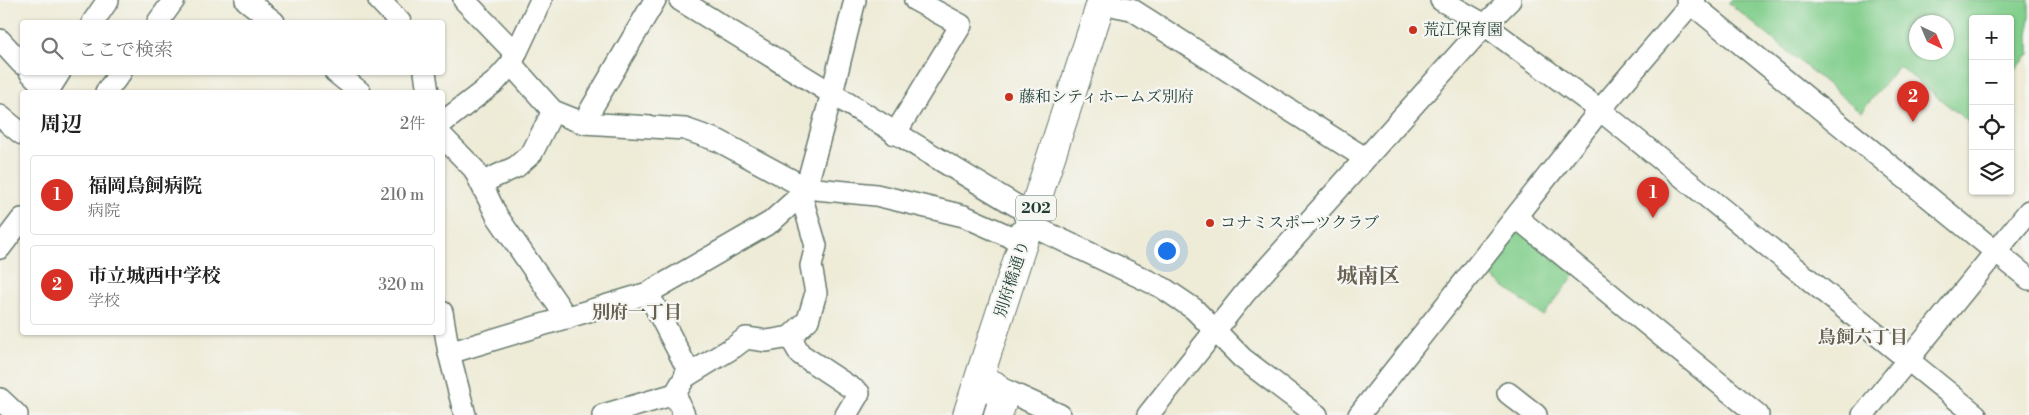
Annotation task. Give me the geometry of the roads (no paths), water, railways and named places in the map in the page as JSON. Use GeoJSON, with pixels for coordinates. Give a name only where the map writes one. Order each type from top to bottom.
{"type":"FeatureCollection","features":[{"type":"Feature","properties":{"kind":"highway","name":"別府橋通り"},"geometry":{"type":"LineString","coordinates":[[967,415],[1036,229],[1112,2]]}},
{"type":"Feature","properties":{"kind":"highway","name":"別府橋通り"},"geometry":{"type":"LineString","coordinates":[[984,415],[994,385],[1036,229]]}},
{"type":"Feature","properties":{"kind":"highway"},"geometry":{"type":"LineString","coordinates":[[994,385],[1002,403],[998,415]]}},
{"type":"Feature","properties":{"kind":"street"},"geometry":{"type":"LineString","coordinates":[[94,20],[108,0]]}},
{"type":"Feature","properties":{"kind":"street"},"geometry":{"type":"LineString","coordinates":[[159,20],[174,0]]}},
{"type":"Feature","properties":{"kind":"street"},"geometry":{"type":"LineString","coordinates":[[246,0],[271,20]]}},
{"type":"Feature","properties":{"kind":"street"},"geometry":{"type":"LineString","coordinates":[[379,0],[398,20]]}},
{"type":"Feature","properties":{"kind":"street"},"geometry":{"type":"LineString","coordinates":[[464,0],[514,59],[553,111],[583,123],[684,129],[719,141],[804,191],[876,195],[964,216],[1011,237],[1036,229]]}},
{"type":"Feature","properties":{"kind":"street"},"geometry":{"type":"LineString","coordinates":[[445,121],[495,82],[514,59],[541,0]]}},
{"type":"Feature","properties":{"kind":"street"},"geometry":{"type":"LineString","coordinates":[[583,123],[655,0]]}},
{"type":"Feature","properties":{"kind":"street"},"geometry":{"type":"LineString","coordinates":[[680,0],[895,134],[1022,208],[1036,229],[1163,288],[1194,309],[1242,358],[1317,415]]}},
{"type":"Feature","properties":{"kind":"street"},"geometry":{"type":"LineString","coordinates":[[603,415],[680,385],[746,338],[767,340],[790,336],[808,320],[816,293],[811,266],[816,246],[804,191],[832,93],[855,0]]}},
{"type":"Feature","properties":{"kind":"street"},"geometry":{"type":"LineString","coordinates":[[895,134],[960,25],[915,0]]}},
{"type":"Feature","properties":{"kind":"street"},"geometry":{"type":"LineString","coordinates":[[1441,0],[1485,25],[1600,110],[1976,415]]}},
{"type":"Feature","properties":{"kind":"street"},"geometry":{"type":"LineString","coordinates":[[1148,415],[1245,294],[1365,158],[1485,25],[1510,0]]}},
{"type":"Feature","properties":{"kind":"street"},"geometry":{"type":"LineString","coordinates":[[1358,415],[1600,110],[1691,1],[2029,279]]}},
{"type":"Feature","properties":{"kind":"street"},"geometry":{"type":"LineString","coordinates":[[1112,2],[1131,9],[1365,158]]}},
{"type":"Feature","properties":{"kind":"street"},"geometry":{"type":"LineString","coordinates":[[0,40],[20,62]]}},
{"type":"Feature","properties":{"kind":"street"},"geometry":{"type":"LineString","coordinates":[[33,75],[46,90]]}},
{"type":"Feature","properties":{"kind":"street"},"geometry":{"type":"LineString","coordinates":[[49,90],[58,75]]}},
{"type":"Feature","properties":{"kind":"street"},"geometry":{"type":"LineString","coordinates":[[108,90],[119,75]]}},
{"type":"Feature","properties":{"kind":"street"},"geometry":{"type":"LineString","coordinates":[[339,75],[358,90]]}},
{"type":"Feature","properties":{"kind":"street"},"geometry":{"type":"LineString","coordinates":[[425,75],[428,90]]}},
{"type":"Feature","properties":{"kind":"street"},"geometry":{"type":"LineString","coordinates":[[481,183],[516,167],[532,153],[553,111]]}},
{"type":"Feature","properties":{"kind":"street"},"geometry":{"type":"LineString","coordinates":[[0,116],[20,132]]}},
{"type":"Feature","properties":{"kind":"street"},"geometry":{"type":"LineString","coordinates":[[445,139],[474,169],[497,216],[567,318]]}},
{"type":"Feature","properties":{"kind":"street"},"geometry":{"type":"LineString","coordinates":[[449,353],[648,293],[771,222],[804,191]]}},
{"type":"Feature","properties":{"kind":"street"},"geometry":{"type":"LineString","coordinates":[[1863,415],[2029,212]]}},
{"type":"Feature","properties":{"kind":"street"},"geometry":{"type":"LineString","coordinates":[[1516,217],[1758,415]]}},
{"type":"Feature","properties":{"kind":"street"},"geometry":{"type":"LineString","coordinates":[[0,248],[20,222]]}},
{"type":"Feature","properties":{"kind":"street"},"geometry":{"type":"LineString","coordinates":[[648,293],[687,368],[680,385],[684,415]]}},
{"type":"Feature","properties":{"kind":"street"},"geometry":{"type":"LineString","coordinates":[[445,330],[465,415]]}},
{"type":"Feature","properties":{"kind":"street"},"geometry":{"type":"LineString","coordinates":[[790,336],[800,354],[859,393],[846,415]]}},
{"type":"Feature","properties":{"kind":"street"},"geometry":{"type":"LineString","coordinates":[[994,385],[1060,415]]}},
{"type":"Feature","properties":{"kind":"street"},"geometry":{"type":"LineString","coordinates":[[1508,393],[1536,415]]}},
{"type":"Feature","properties":{"kind":"street"},"geometry":{"type":"LineString","coordinates":[[0,399],[16,415]]}},
{"type":"Feature","properties":{"kind":"place","name":"荒江保育園"},"geometry":{"type":"Point","coordinates":[1413,30]}},
{"type":"Feature","properties":{"kind":"place","name":"藤和シティホームズ別府"},"geometry":{"type":"Point","coordinates":[1009,97]}},
{"type":"Feature","properties":{"kind":"place","name":"市立城西中学校"},"geometry":{"type":"Point","coordinates":[1913,122]}},
{"type":"Feature","properties":{"kind":"place","name":"福岡鳥飼病院"},"geometry":{"type":"Point","coordinates":[1653,218]}},
{"type":"Feature","properties":{"kind":"place","name":"コナミスポーツクラブ"},"geometry":{"type":"Point","coordinates":[1210,223]}},
{"type":"Feature","properties":{"kind":"district","name":"城南区"},"geometry":{"type":"Point","coordinates":[1368,277]}},
{"type":"Feature","properties":{"kind":"district","name":"別府一丁目"},"geometry":{"type":"Point","coordinates":[637,312]}},
{"type":"Feature","properties":{"kind":"district","name":"鳥飼六丁目"},"geometry":{"type":"Point","coordinates":[1863,337]}}]}
